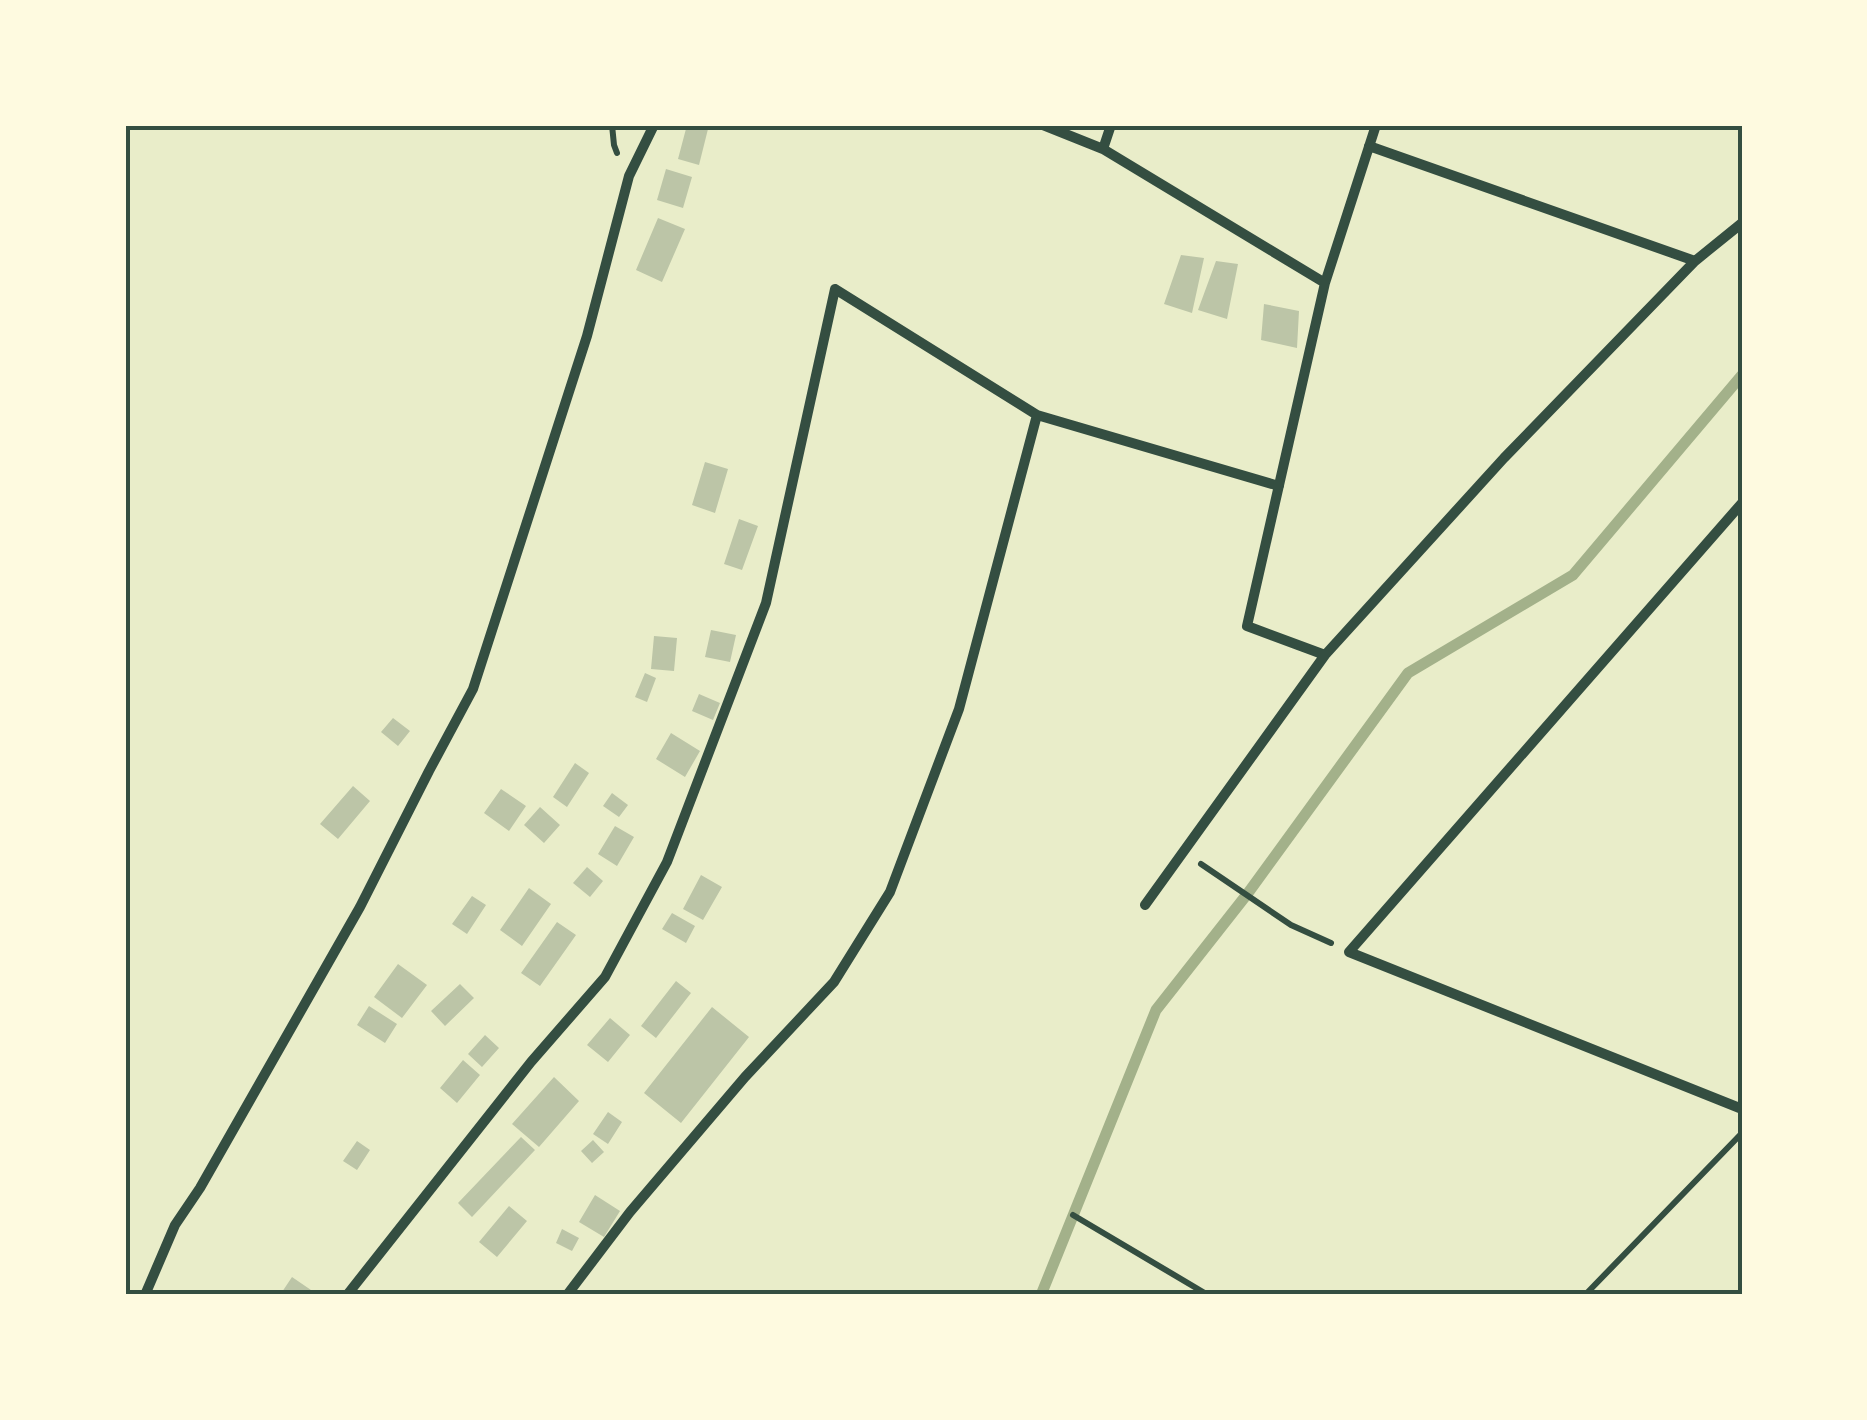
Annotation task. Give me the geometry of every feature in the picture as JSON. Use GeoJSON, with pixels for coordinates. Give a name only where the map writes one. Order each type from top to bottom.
{"type":"FeatureCollection","features":[{"type":"Feature","properties":{"kind":"street"},"geometry":{"type":"LineString","coordinates":[[144,1295],[175,1225],[200,1188],[360,907],[473,690],[588,336],[629,176],[654,125]]}},
{"type":"Feature","properties":{"kind":"street"},"geometry":{"type":"LineString","coordinates":[[1043,125],[1103,149],[1326,282]]}},
{"type":"Feature","properties":{"kind":"street"},"geometry":{"type":"LineString","coordinates":[[1103,149],[1111,125]]}},
{"type":"Feature","properties":{"kind":"street"},"geometry":{"type":"LineString","coordinates":[[1325,655],[1247,626],[1326,282],[1376,125]]}},
{"type":"Feature","properties":{"kind":"street"},"geometry":{"type":"LineString","coordinates":[[1369,146],[1695,262]]}},
{"type":"Feature","properties":{"kind":"street"},"geometry":{"type":"LineString","coordinates":[[1145,905],[1325,655],[1504,458],[1695,262],[1742,223]]}},
{"type":"Feature","properties":{"kind":"street"},"geometry":{"type":"LineString","coordinates":[[347,1295],[530,1062],[605,978],[667,862],[766,603],[834,288],[1037,415],[1279,486]]}},
{"type":"Feature","properties":{"kind":"street"},"geometry":{"type":"LineString","coordinates":[[568,1295],[668,1167],[834,982],[890,892],[959,709],[1037,415]]}},
{"type":"Feature","properties":{"kind":"street"},"geometry":{"type":"LineString","coordinates":[[1742,502],[1349,952],[1742,1109]]}},
{"type":"Feature","properties":{"kind":"path"},"geometry":{"type":"LineString","coordinates":[[1209,870],[1290,924],[1349,952]]}},
{"type":"Feature","properties":{"kind":"path"},"geometry":{"type":"LineString","coordinates":[[1585,1295],[1742,1133]]}},
{"type":"Feature","properties":{"kind":"path"},"geometry":{"type":"LineString","coordinates":[[1073,1216],[1208,1295]]}},
{"type":"Feature","properties":{"kind":"building"},"geometry":{"type":"Polygon","coordinates":[[[687,125],[709,125],[699,165],[678,159],[687,125]]]}},
{"type":"Feature","properties":{"kind":"building"},"geometry":{"type":"Polygon","coordinates":[[[666,169],[692,177],[683,208],[657,200],[666,169]]]}},
{"type":"Feature","properties":{"kind":"building"},"geometry":{"type":"Polygon","coordinates":[[[658,218],[685,229],[662,282],[636,270],[658,218]]]}},
{"type":"Feature","properties":{"kind":"building"},"geometry":{"type":"Polygon","coordinates":[[[1181,255],[1204,258],[1192,313],[1164,304],[1181,255]]]}},
{"type":"Feature","properties":{"kind":"building"},"geometry":{"type":"Polygon","coordinates":[[[1216,261],[1238,264],[1227,319],[1198,310],[1216,261]]]}},
{"type":"Feature","properties":{"kind":"building"},"geometry":{"type":"Polygon","coordinates":[[[1264,304],[1299,311],[1297,348],[1261,340],[1264,304]]]}},
{"type":"Feature","properties":{"kind":"building"},"geometry":{"type":"Polygon","coordinates":[[[705,462],[728,469],[715,513],[692,505],[705,462]]]}},
{"type":"Feature","properties":{"kind":"building"},"geometry":{"type":"Polygon","coordinates":[[[739,519],[758,526],[742,570],[724,564],[739,519]]]}},
{"type":"Feature","properties":{"kind":"building"},"geometry":{"type":"Polygon","coordinates":[[[711,630],[736,635],[730,662],[705,657],[711,630]]]}},
{"type":"Feature","properties":{"kind":"building"},"geometry":{"type":"Polygon","coordinates":[[[654,636],[677,638],[674,671],[651,669],[654,636]]]}},
{"type":"Feature","properties":{"kind":"building"},"geometry":{"type":"Polygon","coordinates":[[[645,673],[656,678],[647,702],[635,697],[645,673]]]}},
{"type":"Feature","properties":{"kind":"building"},"geometry":{"type":"Polygon","coordinates":[[[699,694],[720,703],[713,720],[692,711],[699,694]]]}},
{"type":"Feature","properties":{"kind":"building"},"geometry":{"type":"Polygon","coordinates":[[[393,718],[410,731],[398,746],[381,732],[393,718]]]}},
{"type":"Feature","properties":{"kind":"building"},"geometry":{"type":"Polygon","coordinates":[[[671,733],[700,751],[685,777],[656,759],[671,733]]]}},
{"type":"Feature","properties":{"kind":"building"},"geometry":{"type":"Polygon","coordinates":[[[575,763],[589,773],[567,807],[553,797],[575,763]]]}},
{"type":"Feature","properties":{"kind":"building"},"geometry":{"type":"Polygon","coordinates":[[[353,786],[370,801],[338,839],[320,824],[353,786]]]}},
{"type":"Feature","properties":{"kind":"building"},"geometry":{"type":"Polygon","coordinates":[[[501,789],[526,806],[509,831],[484,813],[501,789]]]}},
{"type":"Feature","properties":{"kind":"building"},"geometry":{"type":"Polygon","coordinates":[[[612,793],[628,805],[619,817],[603,806],[612,793]]]}},
{"type":"Feature","properties":{"kind":"building"},"geometry":{"type":"Polygon","coordinates":[[[540,807],[560,825],[544,843],[524,825],[540,807]]]}},
{"type":"Feature","properties":{"kind":"building"},"geometry":{"type":"Polygon","coordinates":[[[615,826],[634,837],[617,866],[598,854],[615,826]]]}},
{"type":"Feature","properties":{"kind":"building"},"geometry":{"type":"Polygon","coordinates":[[[587,867],[603,881],[590,897],[573,883],[587,867]]]}},
{"type":"Feature","properties":{"kind":"building"},"geometry":{"type":"Polygon","coordinates":[[[701,875],[722,887],[703,920],[683,909],[701,875]]]}},
{"type":"Feature","properties":{"kind":"building"},"geometry":{"type":"Polygon","coordinates":[[[529,888],[551,904],[522,946],[500,930],[529,888]]]}},
{"type":"Feature","properties":{"kind":"building"},"geometry":{"type":"Polygon","coordinates":[[[472,896],[486,905],[467,934],[452,924],[472,896]]]}},
{"type":"Feature","properties":{"kind":"building"},"geometry":{"type":"Polygon","coordinates":[[[672,913],[695,926],[686,943],[662,929],[672,913]]]}},
{"type":"Feature","properties":{"kind":"building"},"geometry":{"type":"Polygon","coordinates":[[[557,922],[576,935],[540,986],[521,973],[557,922]]]}},
{"type":"Feature","properties":{"kind":"building"},"geometry":{"type":"Polygon","coordinates":[[[398,964],[427,985],[402,1018],[374,997],[398,964]]]}},
{"type":"Feature","properties":{"kind":"building"},"geometry":{"type":"Polygon","coordinates":[[[676,981],[691,993],[656,1038],[641,1026],[676,981]]]}},
{"type":"Feature","properties":{"kind":"building"},"geometry":{"type":"Polygon","coordinates":[[[460,984],[474,998],[445,1026],[431,1011],[460,984]]]}},
{"type":"Feature","properties":{"kind":"building"},"geometry":{"type":"Polygon","coordinates":[[[369,1006],[397,1024],[385,1043],[357,1025],[369,1006]]]}},
{"type":"Feature","properties":{"kind":"building"},"geometry":{"type":"Polygon","coordinates":[[[712,1007],[749,1037],[681,1123],[644,1093],[712,1007]]]}},
{"type":"Feature","properties":{"kind":"building"},"geometry":{"type":"Polygon","coordinates":[[[610,1018],[630,1035],[608,1062],[587,1045],[610,1018]]]}},
{"type":"Feature","properties":{"kind":"building"},"geometry":{"type":"Polygon","coordinates":[[[485,1035],[499,1048],[482,1067],[468,1054],[485,1035]]]}},
{"type":"Feature","properties":{"kind":"building"},"geometry":{"type":"Polygon","coordinates":[[[463,1060],[480,1075],[457,1103],[440,1088],[463,1060]]]}},
{"type":"Feature","properties":{"kind":"building"},"geometry":{"type":"Polygon","coordinates":[[[554,1077],[579,1101],[539,1147],[512,1124],[554,1077]]]}},
{"type":"Feature","properties":{"kind":"building"},"geometry":{"type":"Polygon","coordinates":[[[608,1112],[622,1122],[608,1144],[593,1134],[608,1112]]]}},
{"type":"Feature","properties":{"kind":"building"},"geometry":{"type":"Polygon","coordinates":[[[521,1137],[535,1150],[472,1217],[458,1203],[521,1137]]]}},
{"type":"Feature","properties":{"kind":"building"},"geometry":{"type":"Polygon","coordinates":[[[593,1140],[604,1152],[592,1163],[581,1151],[593,1140]]]}},
{"type":"Feature","properties":{"kind":"building"},"geometry":{"type":"Polygon","coordinates":[[[357,1141],[370,1150],[357,1170],[343,1161],[357,1141]]]}},
{"type":"Feature","properties":{"kind":"building"},"geometry":{"type":"Polygon","coordinates":[[[595,1195],[620,1211],[604,1237],[579,1222],[595,1195]]]}},
{"type":"Feature","properties":{"kind":"building"},"geometry":{"type":"Polygon","coordinates":[[[509,1206],[527,1221],[497,1257],[479,1242],[509,1206]]]}},
{"type":"Feature","properties":{"kind":"building"},"geometry":{"type":"Polygon","coordinates":[[[562,1229],[579,1238],[572,1251],[556,1243],[562,1229]]]}},
{"type":"Feature","properties":{"kind":"building"},"geometry":{"type":"Polygon","coordinates":[[[292,1277],[311,1290],[308,1295],[280,1295],[292,1277]]]}},
{"type":"Feature","properties":{"kind":"waterway"},"geometry":{"type":"LineString","coordinates":[[1041,1295],[1156,1010],[1248,893],[1408,673],[1573,575],[1742,375]]}}]}
